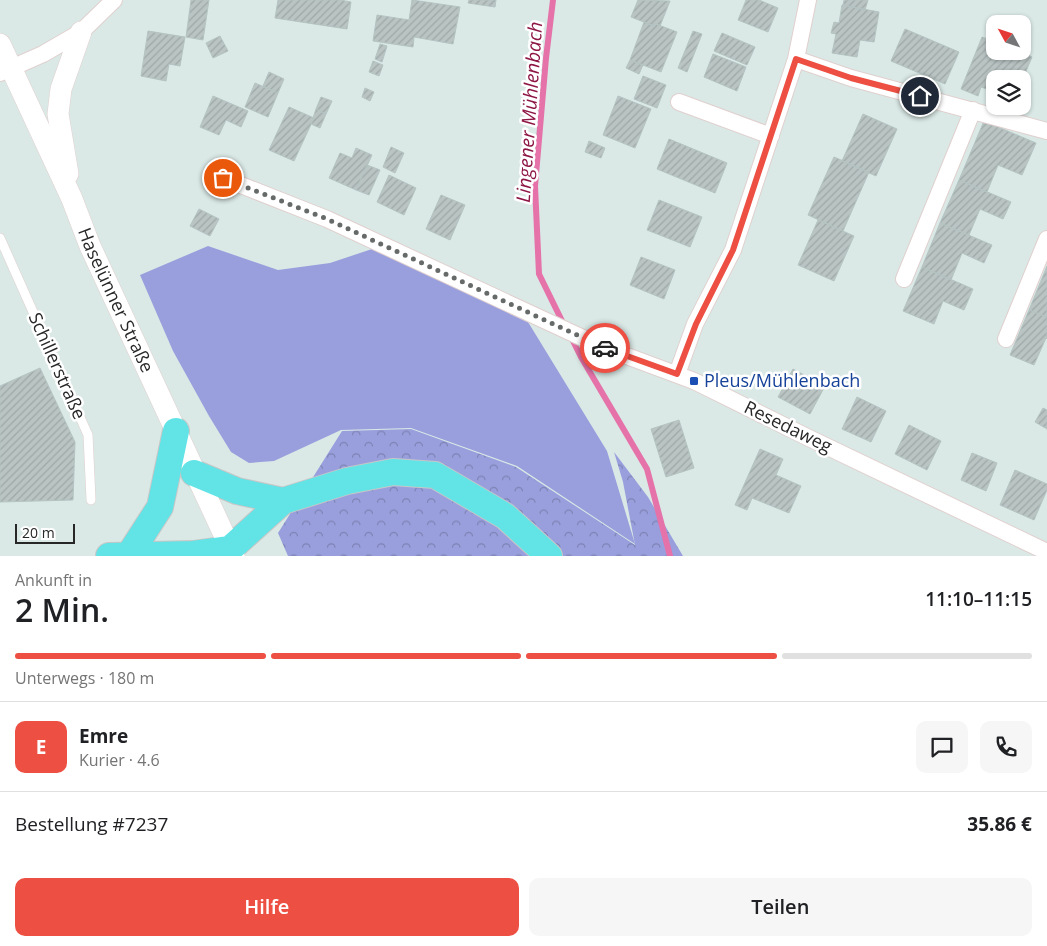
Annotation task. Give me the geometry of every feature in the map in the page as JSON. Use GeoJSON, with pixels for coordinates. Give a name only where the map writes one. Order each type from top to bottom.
{"type":"FeatureCollection","features":[{"type":"Feature","properties":{"kind":"main road"},"geometry":{"type":"LineString","coordinates":[[119,556],[160,507],[176,431]]}},
{"type":"Feature","properties":{"kind":"main road"},"geometry":{"type":"LineString","coordinates":[[119,556],[232,552],[283,501],[347,480],[393,472],[435,475],[505,516],[549,556]]}},
{"type":"Feature","properties":{"kind":"main road"},"geometry":{"type":"LineString","coordinates":[[194,473],[237,491],[283,501]]}},
{"type":"Feature","properties":{"kind":"street"},"geometry":{"type":"LineString","coordinates":[[6,72],[49,51],[81,32],[114,0]]}},
{"type":"Feature","properties":{"kind":"street"},"geometry":{"type":"LineString","coordinates":[[677,374],[696,324],[733,250],[796,59],[808,0]]}},
{"type":"Feature","properties":{"kind":"street"},"geometry":{"type":"LineString","coordinates":[[72,199],[58,114],[61,89],[81,32]]}},
{"type":"Feature","properties":{"kind":"street","name":"Haselünner Straße"},"geometry":{"type":"LineString","coordinates":[[0,44],[6,72],[72,199],[90,246],[232,552]]}},
{"type":"Feature","properties":{"kind":"street"},"geometry":{"type":"LineString","coordinates":[[796,59],[851,78],[1047,131]]}},
{"type":"Feature","properties":{"kind":"street"},"geometry":{"type":"LineString","coordinates":[[679,102],[771,136]]}},
{"type":"Feature","properties":{"kind":"street"},"geometry":{"type":"LineString","coordinates":[[904,279],[973,110]]}},
{"type":"Feature","properties":{"kind":"street","name":"Resedaweg"},"geometry":{"type":"LineString","coordinates":[[223,178],[327,219],[596,344],[677,374],[1047,552]]}},
{"type":"Feature","properties":{"kind":"street"},"geometry":{"type":"LineString","coordinates":[[1006,339],[1047,239]]}},
{"type":"Feature","properties":{"kind":"lane","name":"Schillerstraße"},"geometry":{"type":"LineString","coordinates":[[0,238],[88,435],[91,500]]}},
{"type":"Feature","properties":{"kind":"green space"},"geometry":{"type":"Polygon","coordinates":[[[208,246],[278,270],[330,263],[372,249],[528,322],[607,451],[635,544],[517,466],[411,428],[341,430],[274,461],[249,463],[231,452],[173,351],[140,275],[208,246]]]}},
{"type":"Feature","properties":{"kind":"green space"},"geometry":{"type":"Polygon","coordinates":[[[411,429],[516,467],[635,545],[623,482],[614,452],[648,497],[683,556],[288,556],[278,533],[342,431],[411,429]]]}},
{"type":"Feature","properties":{"kind":"building"},"geometry":{"type":"Polygon","coordinates":[[[191,0],[209,0],[203,40],[186,37],[191,0]]]}},
{"type":"Feature","properties":{"kind":"building"},"geometry":{"type":"Polygon","coordinates":[[[278,0],[340,0],[351,2],[347,29],[275,18],[278,0]]]}},
{"type":"Feature","properties":{"kind":"building"},"geometry":{"type":"Polygon","coordinates":[[[412,0],[460,7],[453,44],[414,37],[413,47],[373,41],[377,15],[409,20],[412,0]]]}},
{"type":"Feature","properties":{"kind":"building"},"geometry":{"type":"Polygon","coordinates":[[[469,0],[496,0],[495,7],[468,3],[469,0]]]}},
{"type":"Feature","properties":{"kind":"building"},"geometry":{"type":"Polygon","coordinates":[[[638,0],[670,1],[660,26],[655,24],[654,26],[631,17],[638,0]]]}},
{"type":"Feature","properties":{"kind":"building"},"geometry":{"type":"Polygon","coordinates":[[[746,0],[759,0],[778,8],[768,32],[738,20],[746,0]]]}},
{"type":"Feature","properties":{"kind":"building"},"geometry":{"type":"Polygon","coordinates":[[[844,0],[868,0],[865,10],[843,5],[844,0]]]}},
{"type":"Feature","properties":{"kind":"building"},"geometry":{"type":"Polygon","coordinates":[[[842,5],[879,12],[874,42],[860,40],[857,57],[832,53],[836,34],[831,33],[834,22],[839,23],[842,5]]]}},
{"type":"Feature","properties":{"kind":"building"},"geometry":{"type":"Polygon","coordinates":[[[644,22],[654,26],[656,24],[677,32],[661,72],[630,60],[644,22]]]}},
{"type":"Feature","properties":{"kind":"building"},"geometry":{"type":"Polygon","coordinates":[[[905,29],[959,52],[945,84],[891,61],[905,29]]]}},
{"type":"Feature","properties":{"kind":"building"},"geometry":{"type":"Polygon","coordinates":[[[148,31],[185,37],[180,66],[169,64],[166,81],[141,76],[148,31]]]}},
{"type":"Feature","properties":{"kind":"building"},"geometry":{"type":"Polygon","coordinates":[[[693,31],[702,34],[687,72],[678,68],[693,31]]]}},
{"type":"Feature","properties":{"kind":"building"},"geometry":{"type":"Polygon","coordinates":[[[722,33],[755,47],[747,65],[714,51],[722,33]]]}},
{"type":"Feature","properties":{"kind":"building"},"geometry":{"type":"Polygon","coordinates":[[[220,36],[228,51],[213,58],[206,43],[220,36]]]}},
{"type":"Feature","properties":{"kind":"building"},"geometry":{"type":"Polygon","coordinates":[[[982,37],[986,39],[986,60],[1031,60],[1027,70],[986,70],[986,89],[981,87],[978,96],[961,89],[982,37]]]}},
{"type":"Feature","properties":{"kind":"building"},"geometry":{"type":"Polygon","coordinates":[[[380,44],[387,46],[382,62],[375,59],[380,44]]]}},
{"type":"Feature","properties":{"kind":"building"},"geometry":{"type":"Polygon","coordinates":[[[713,54],[746,67],[737,91],[704,77],[713,54]]]}},
{"type":"Feature","properties":{"kind":"building"},"geometry":{"type":"Polygon","coordinates":[[[630,60],[643,65],[639,74],[626,68],[630,60]]]}},
{"type":"Feature","properties":{"kind":"building"},"geometry":{"type":"Polygon","coordinates":[[[373,61],[383,65],[379,76],[369,72],[373,61]]]}},
{"type":"Feature","properties":{"kind":"building"},"geometry":{"type":"Polygon","coordinates":[[[269,72],[284,79],[278,93],[263,86],[269,72]]]}},
{"type":"Feature","properties":{"kind":"building"},"geometry":{"type":"Polygon","coordinates":[[[643,76],[666,85],[657,108],[634,99],[643,76]]]}},
{"type":"Feature","properties":{"kind":"building"},"geometry":{"type":"Polygon","coordinates":[[[255,83],[278,93],[268,117],[245,107],[255,83]]]}},
{"type":"Feature","properties":{"kind":"building"},"geometry":{"type":"Polygon","coordinates":[[[365,88],[374,92],[370,101],[362,97],[365,88]]]}},
{"type":"Feature","properties":{"kind":"building"},"geometry":{"type":"Polygon","coordinates":[[[213,96],[248,111],[241,127],[226,120],[219,135],[200,127],[213,96]]]}},
{"type":"Feature","properties":{"kind":"building"},"geometry":{"type":"Polygon","coordinates":[[[618,96],[651,109],[635,148],[603,135],[618,96]]]}},
{"type":"Feature","properties":{"kind":"building"},"geometry":{"type":"Polygon","coordinates":[[[321,97],[332,101],[326,114],[316,109],[321,97]]]}},
{"type":"Feature","properties":{"kind":"building"},"geometry":{"type":"Polygon","coordinates":[[[289,107],[314,118],[294,161],[269,150],[289,107]]]}},
{"type":"Feature","properties":{"kind":"building"},"geometry":{"type":"Polygon","coordinates":[[[316,109],[326,114],[320,128],[311,124],[316,109]]]}},
{"type":"Feature","properties":{"kind":"building"},"geometry":{"type":"Polygon","coordinates":[[[863,114],[897,129],[876,176],[842,161],[863,114]]]}},
{"type":"Feature","properties":{"kind":"building"},"geometry":{"type":"Polygon","coordinates":[[[984,121],[1036,143],[1022,175],[998,165],[987,192],[959,180],[984,121]]]}},
{"type":"Feature","properties":{"kind":"building"},"geometry":{"type":"Polygon","coordinates":[[[669,139],[727,163],[715,193],[657,169],[669,139]]]}},
{"type":"Feature","properties":{"kind":"building"},"geometry":{"type":"Polygon","coordinates":[[[589,141],[605,148],[601,158],[585,152],[589,141]]]}},
{"type":"Feature","properties":{"kind":"building"},"geometry":{"type":"Polygon","coordinates":[[[391,147],[404,153],[395,173],[383,167],[391,147]]]}},
{"type":"Feature","properties":{"kind":"building"},"geometry":{"type":"Polygon","coordinates":[[[356,148],[372,155],[356,190],[329,178],[340,153],[352,158],[356,148]]]}},
{"type":"Feature","properties":{"kind":"building"},"geometry":{"type":"Polygon","coordinates":[[[834,157],[869,172],[843,231],[808,215],[834,157]]]}},
{"type":"Feature","properties":{"kind":"building"},"geometry":{"type":"Polygon","coordinates":[[[367,165],[380,170],[369,195],[356,190],[367,165]]]}},
{"type":"Feature","properties":{"kind":"building"},"geometry":{"type":"Polygon","coordinates":[[[389,175],[416,188],[404,215],[377,202],[389,175]]]}},
{"type":"Feature","properties":{"kind":"building"},"geometry":{"type":"Polygon","coordinates":[[[959,180],[1011,202],[1003,219],[980,209],[969,235],[940,223],[959,180]]]}},
{"type":"Feature","properties":{"kind":"building"},"geometry":{"type":"Polygon","coordinates":[[[441,195],[465,205],[450,240],[426,229],[441,195]]]}},
{"type":"Feature","properties":{"kind":"building"},"geometry":{"type":"Polygon","coordinates":[[[659,200],[702,217],[690,247],[647,230],[659,200]]]}},
{"type":"Feature","properties":{"kind":"building"},"geometry":{"type":"Polygon","coordinates":[[[199,209],[219,219],[210,236],[190,226],[199,209]]]}},
{"type":"Feature","properties":{"kind":"building"},"geometry":{"type":"Polygon","coordinates":[[[818,220],[854,236],[834,281],[798,265],[818,220]]]}},
{"type":"Feature","properties":{"kind":"building"},"geometry":{"type":"Polygon","coordinates":[[[940,223],[992,245],[984,263],[962,253],[951,280],[922,267],[940,223]]]}},
{"type":"Feature","properties":{"kind":"building"},"geometry":{"type":"Polygon","coordinates":[[[641,257],[675,270],[664,299],[630,285],[641,257]]]}},
{"type":"Feature","properties":{"kind":"building"},"geometry":{"type":"Polygon","coordinates":[[[1047,266],[1047,317],[1029,310],[1047,266]]]}},
{"type":"Feature","properties":{"kind":"building"},"geometry":{"type":"Polygon","coordinates":[[[922,267],[973,289],[964,310],[943,301],[934,324],[903,311],[922,267]]]}},
{"type":"Feature","properties":{"kind":"building"},"geometry":{"type":"Polygon","coordinates":[[[1029,310],[1047,317],[1047,339],[1034,365],[1010,355],[1029,310]]]}},
{"type":"Feature","properties":{"kind":"building"},"geometry":{"type":"Polygon","coordinates":[[[40,368],[75,442],[73,500],[0,502],[0,386],[40,368]]]}},
{"type":"Feature","properties":{"kind":"building"},"geometry":{"type":"Polygon","coordinates":[[[793,369],[825,386],[810,414],[778,397],[793,369]]]}},
{"type":"Feature","properties":{"kind":"building"},"geometry":{"type":"Polygon","coordinates":[[[857,397],[886,411],[871,442],[842,429],[857,397]]]}},
{"type":"Feature","properties":{"kind":"building"},"geometry":{"type":"Polygon","coordinates":[[[1043,408],[1047,410],[1047,429],[1035,422],[1043,408]]]}},
{"type":"Feature","properties":{"kind":"building"},"geometry":{"type":"Polygon","coordinates":[[[679,420],[694,468],[666,477],[651,429],[679,420]]]}},
{"type":"Feature","properties":{"kind":"building"},"geometry":{"type":"Polygon","coordinates":[[[909,425],[941,441],[927,470],[895,454],[909,425]]]}},
{"type":"Feature","properties":{"kind":"building"},"geometry":{"type":"Polygon","coordinates":[[[760,449],[783,459],[776,475],[801,486],[789,513],[752,498],[747,510],[735,505],[760,449]]]}},
{"type":"Feature","properties":{"kind":"building"},"geometry":{"type":"Polygon","coordinates":[[[972,453],[997,463],[986,491],[961,480],[972,453]]]}},
{"type":"Feature","properties":{"kind":"building"},"geometry":{"type":"Polygon","coordinates":[[[1015,470],[1047,484],[1047,490],[1034,520],[1000,505],[1015,470]]]}},
{"type":"Feature","properties":{"kind":"waterway","name":"Lingener Mühlenbach"},"geometry":{"type":"LineString","coordinates":[[553,0],[535,186],[539,274],[565,327]]}},
{"type":"Feature","properties":{"kind":"waterway","name":"Lingener Mühlenbach"},"geometry":{"type":"LineString","coordinates":[[570,335],[647,469],[670,556]]}},
{"type":"Feature","properties":{"kind":"way so far"},"geometry":{"type":"LineString","coordinates":[[223,178],[327,219],[605,348]]}},
{"type":"Feature","properties":{"kind":"place","name":"Pleus/Mühlenbach"},"geometry":{"type":"Point","coordinates":[694,381]}},
{"type":"Feature","properties":{"kind":"route"},"geometry":{"type":"LineString","coordinates":[[605,348],[677,374],[696,324],[733,250],[796,59],[851,78],[920,96]]}}]}
